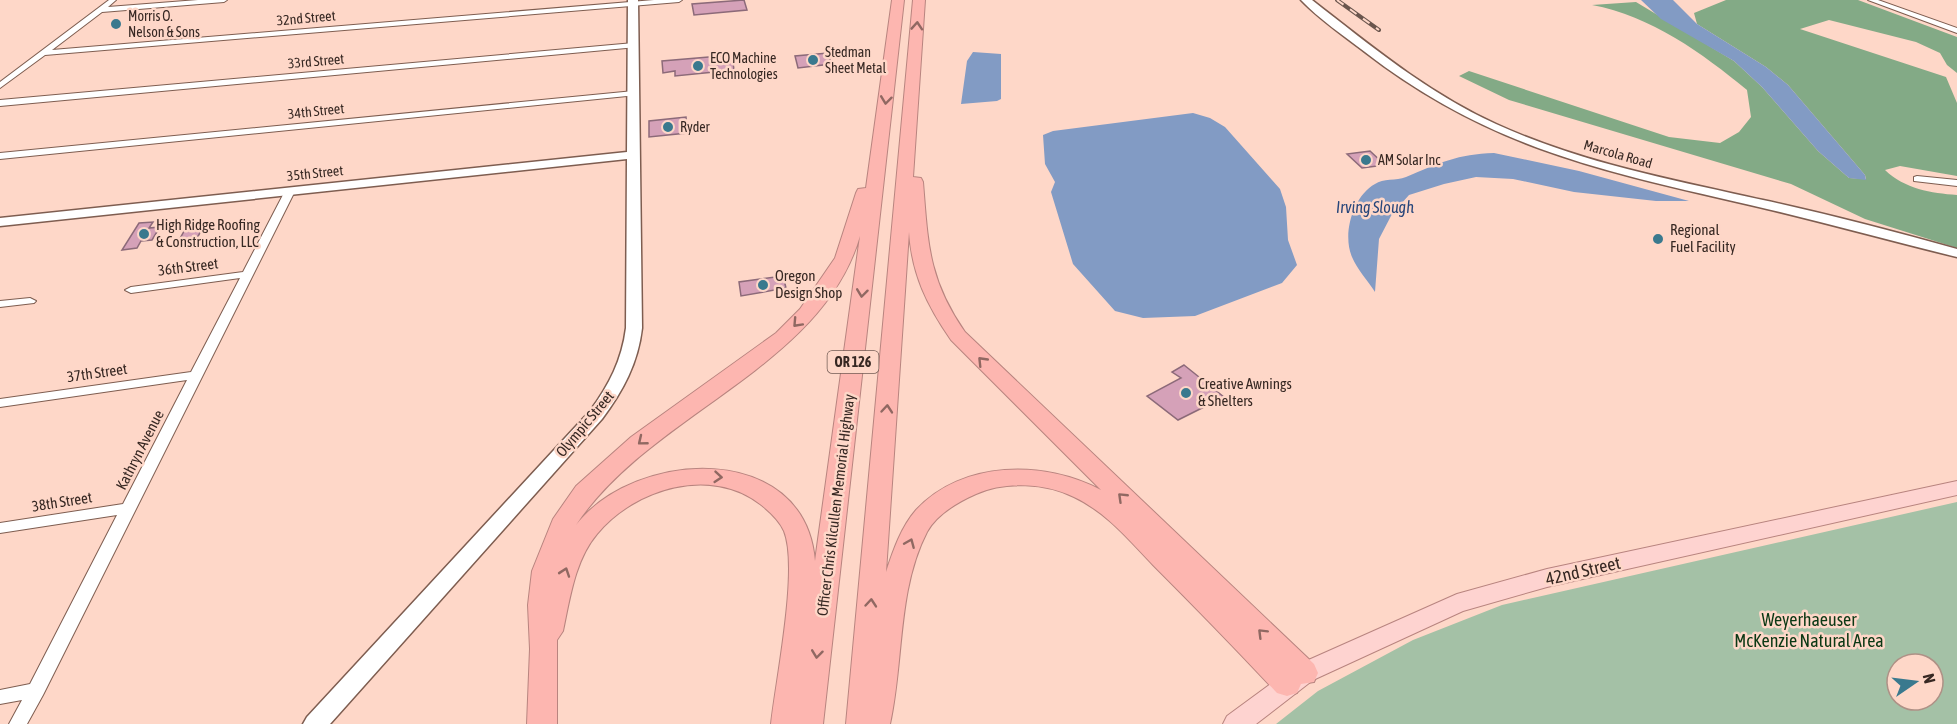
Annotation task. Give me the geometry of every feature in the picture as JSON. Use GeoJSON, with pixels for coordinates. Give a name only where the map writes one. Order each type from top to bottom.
{"type":"FeatureCollection","features":[{"type":"Feature","properties":{"kind":"highway","name":"Officer Chris Kilcullen Memorial Highway"},"geometry":{"type":"LineString","coordinates":[[808,724],[898,0]]}},
{"type":"Feature","properties":{"kind":"highway","name":"OR 126"},"geometry":{"type":"LineString","coordinates":[[861,724],[919,0]]}},
{"type":"Feature","properties":{"kind":"highway"},"geometry":{"type":"LineString","coordinates":[[910,121],[921,267],[927,288],[939,311],[958,336],[992,372],[1296,678]]}},
{"type":"Feature","properties":{"kind":"highway"},"geometry":{"type":"LineString","coordinates":[[542,724],[544,649],[541,605],[545,571],[562,526],[585,492],[639,443],[783,337],[807,313],[825,290],[844,258],[881,139]]}},
{"type":"Feature","properties":{"kind":"highway"},"geometry":{"type":"LineString","coordinates":[[544,649],[563,576],[574,547],[590,525],[630,495],[673,480],[705,476],[730,478],[765,495],[791,517],[801,544],[802,573],[786,724]]}},
{"type":"Feature","properties":{"kind":"highway"},"geometry":{"type":"LineString","coordinates":[[875,724],[891,618],[905,556],[918,524],[938,505],[959,491],[984,482],[1009,478],[1054,481],[1083,491],[1111,508],[1217,611],[1296,678]]}},
{"type":"Feature","properties":{"kind":"main road","name":"Marcola Road"},"geometry":{"type":"LineString","coordinates":[[1306,0],[1410,81],[1492,125],[1552,149],[1671,185],[1831,219],[1957,253]]}},
{"type":"Feature","properties":{"kind":"main road","name":"Olympic Street"},"geometry":{"type":"LineString","coordinates":[[315,724],[596,415],[620,381],[628,362],[634,328],[633,2]]}},
{"type":"Feature","properties":{"kind":"main road","name":"35th Street"},"geometry":{"type":"LineString","coordinates":[[0,222],[634,154]]}},
{"type":"Feature","properties":{"kind":"main road","name":"42nd Street"},"geometry":{"type":"LineString","coordinates":[[1236,724],[1296,678],[1457,603],[1547,578],[1957,488]]}},
{"type":"Feature","properties":{"kind":"street"},"geometry":{"type":"LineString","coordinates":[[0,86],[113,0]]}},
{"type":"Feature","properties":{"kind":"street"},"geometry":{"type":"LineString","coordinates":[[100,10],[224,0]]}},
{"type":"Feature","properties":{"kind":"street","name":"32nd Street"},"geometry":{"type":"LineString","coordinates":[[43,53],[633,2],[679,0]]}},
{"type":"Feature","properties":{"kind":"street"},"geometry":{"type":"LineString","coordinates":[[1871,0],[1957,31]]}},
{"type":"Feature","properties":{"kind":"street","name":"33rd Street"},"geometry":{"type":"LineString","coordinates":[[0,104],[634,45]]}},
{"type":"Feature","properties":{"kind":"street","name":"34th Street"},"geometry":{"type":"LineString","coordinates":[[0,156],[634,93]]}},
{"type":"Feature","properties":{"kind":"street"},"geometry":{"type":"LineString","coordinates":[[1917,179],[1957,183]]}},
{"type":"Feature","properties":{"kind":"street","name":"Kathryn Avenue"},"geometry":{"type":"LineString","coordinates":[[18,724],[290,191]]}},
{"type":"Feature","properties":{"kind":"street","name":"36th Street"},"geometry":{"type":"LineString","coordinates":[[130,290],[249,274]]}},
{"type":"Feature","properties":{"kind":"street"},"geometry":{"type":"LineString","coordinates":[[0,304],[30,301]]}},
{"type":"Feature","properties":{"kind":"street","name":"37th Street"},"geometry":{"type":"LineString","coordinates":[[0,403],[198,375]]}},
{"type":"Feature","properties":{"kind":"street","name":"38th Street"},"geometry":{"type":"LineString","coordinates":[[0,528],[129,508]]}},
{"type":"Feature","properties":{"kind":"street"},"geometry":{"type":"LineString","coordinates":[[0,697],[37,690]]}},
{"type":"Feature","properties":{"kind":"green space"},"geometry":{"type":"Polygon","coordinates":[[[1726,0],[1858,0],[1957,37],[1957,73],[1947,65],[1940,53],[1916,42],[1829,20],[1800,29],[1946,77],[1957,103],[1957,176],[1900,166],[1885,170],[1910,186],[1957,195],[1957,248],[1865,219],[1791,184],[1509,100],[1459,76],[1469,71],[1669,137],[1720,143],[1739,132],[1751,117],[1747,90],[1694,50],[1655,27],[1614,10],[1592,5],[1636,2],[1734,61],[1762,87],[1818,151],[1849,178],[1866,179],[1788,85],[1766,67],[1697,24],[1694,13],[1726,0]]]}},
{"type":"Feature","properties":{"kind":"green space","name":"Weyerhaeuser McKenzie Natural Area"},"geometry":{"type":"Polygon","coordinates":[[[1957,502],[1957,724],[1276,724],[1318,691],[1413,640],[1502,605],[1957,502]]]}},
{"type":"Feature","properties":{"kind":"water"},"geometry":{"type":"Polygon","coordinates":[[[1641,0],[1673,0],[1697,24],[1766,67],[1788,85],[1865,175],[1866,180],[1849,178],[1818,151],[1762,87],[1734,61],[1661,19],[1641,0]]]}},
{"type":"Feature","properties":{"kind":"water"},"geometry":{"type":"Polygon","coordinates":[[[973,52],[1001,54],[1001,99],[961,104],[967,61],[973,52]]]}},
{"type":"Feature","properties":{"kind":"water"},"geometry":{"type":"Polygon","coordinates":[[[1193,113],[1210,118],[1225,127],[1280,189],[1286,207],[1288,240],[1297,265],[1282,283],[1195,316],[1143,318],[1115,311],[1073,264],[1051,192],[1055,182],[1045,164],[1043,135],[1053,131],[1193,113]]]}},
{"type":"Feature","properties":{"kind":"water","name":"Irving Slough"},"geometry":{"type":"Polygon","coordinates":[[[1494,153],[1579,171],[1689,201],[1656,201],[1574,192],[1513,179],[1476,177],[1444,184],[1409,195],[1392,214],[1379,239],[1375,292],[1357,266],[1349,248],[1349,227],[1355,206],[1361,197],[1367,190],[1382,181],[1402,178],[1459,157],[1494,153]]]}},
{"type":"Feature","properties":{"kind":"building"},"geometry":{"type":"Polygon","coordinates":[[[744,0],[747,10],[694,15],[692,4],[744,0]]]}},
{"type":"Feature","properties":{"kind":"building","name":"Stedman Sheet Metal"},"geometry":{"type":"Polygon","coordinates":[[[828,53],[831,64],[798,68],[795,56],[828,53]]]}},
{"type":"Feature","properties":{"kind":"building","name":"ECO Machine Technologies"},"geometry":{"type":"Polygon","coordinates":[[[732,55],[734,70],[675,76],[675,71],[663,73],[662,61],[732,55]]]}},
{"type":"Feature","properties":{"kind":"building","name":"Ryder"},"geometry":{"type":"Polygon","coordinates":[[[686,117],[687,133],[649,137],[649,121],[686,117]]]}},
{"type":"Feature","properties":{"kind":"building","name":"AM Solar Inc"},"geometry":{"type":"Polygon","coordinates":[[[1370,151],[1385,165],[1362,168],[1347,154],[1370,151]]]}},
{"type":"Feature","properties":{"kind":"building","name":"High Ridge Roofing & Construction, LLC"},"geometry":{"type":"Polygon","coordinates":[[[153,222],[149,228],[160,227],[152,240],[141,241],[137,248],[122,250],[139,223],[153,222]]]}},
{"type":"Feature","properties":{"kind":"building"},"geometry":{"type":"Polygon","coordinates":[[[187,226],[204,226],[197,238],[178,242],[187,226]]]}},
{"type":"Feature","properties":{"kind":"building","name":"Oregon Design Shop"},"geometry":{"type":"Polygon","coordinates":[[[783,276],[786,288],[741,296],[739,282],[783,276]]]}},
{"type":"Feature","properties":{"kind":"building","name":"Creative Awnings & Shelters"},"geometry":{"type":"Polygon","coordinates":[[[1184,365],[1224,397],[1178,420],[1147,396],[1181,378],[1172,372],[1184,365]]]}},
{"type":"Feature","properties":{"kind":"railway"},"geometry":{"type":"LineString","coordinates":[[1337,0],[1379,30]]}},
{"type":"Feature","properties":{"kind":"place","name":"Morris O. Nelson & Sons"},"geometry":{"type":"Point","coordinates":[116,24]}},
{"type":"Feature","properties":{"kind":"place","name":"Stedman Sheet Metal"},"geometry":{"type":"Point","coordinates":[813,60]}},
{"type":"Feature","properties":{"kind":"place","name":"ECO Machine Technologies"},"geometry":{"type":"Point","coordinates":[698,66]}},
{"type":"Feature","properties":{"kind":"place","name":"Ryder"},"geometry":{"type":"Point","coordinates":[668,127]}},
{"type":"Feature","properties":{"kind":"place","name":"AM Solar Inc"},"geometry":{"type":"Point","coordinates":[1366,160]}},
{"type":"Feature","properties":{"kind":"place","name":"High Ridge Roofing & Construction, LLC"},"geometry":{"type":"Point","coordinates":[144,234]}},
{"type":"Feature","properties":{"kind":"place","name":"Regional Fuel Facility"},"geometry":{"type":"Point","coordinates":[1658,239]}},
{"type":"Feature","properties":{"kind":"place","name":"Oregon Design Shop"},"geometry":{"type":"Point","coordinates":[763,285]}},
{"type":"Feature","properties":{"kind":"place","name":"Creative Awnings & Shelters"},"geometry":{"type":"Point","coordinates":[1186,393]}}]}
